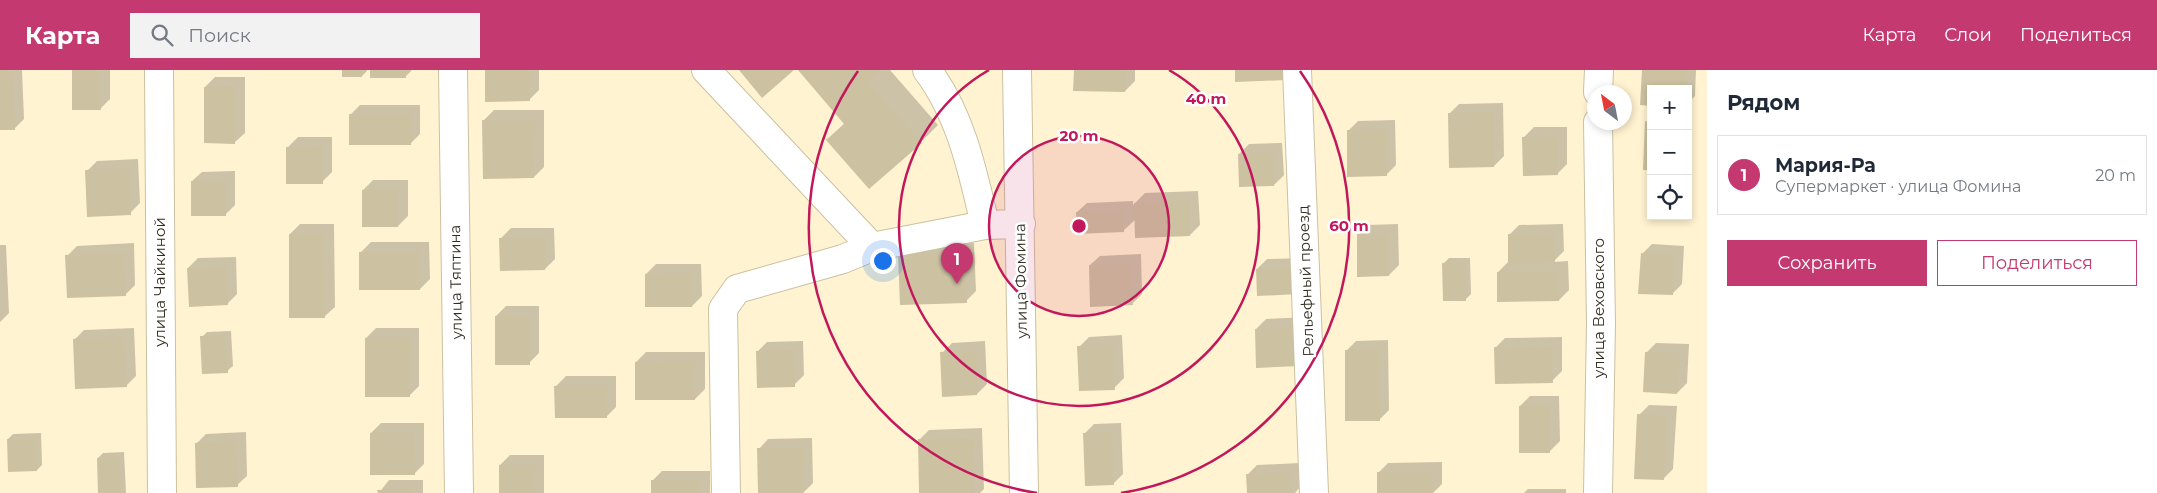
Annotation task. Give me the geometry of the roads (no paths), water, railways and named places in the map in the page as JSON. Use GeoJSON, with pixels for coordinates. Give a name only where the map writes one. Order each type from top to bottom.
{"type":"FeatureCollection","features":[{"type":"Feature","properties":{"kind":"street","name":"улица Чайкиной"},"geometry":{"type":"LineString","coordinates":[[159,70],[162,493]]}},
{"type":"Feature","properties":{"kind":"street","name":"улица Тяптина"},"geometry":{"type":"LineString","coordinates":[[453,70],[459,493]]}},
{"type":"Feature","properties":{"kind":"street"},"geometry":{"type":"LineString","coordinates":[[706,70],[872,247]]}},
{"type":"Feature","properties":{"kind":"street"},"geometry":{"type":"LineString","coordinates":[[927,70],[936,82],[959,130],[972,166],[985,225]]}},
{"type":"Feature","properties":{"kind":"street","name":"улица Фомина"},"geometry":{"type":"LineString","coordinates":[[1018,70],[1024,493]]}},
{"type":"Feature","properties":{"kind":"street","name":"Рельефный проезд"},"geometry":{"type":"LineString","coordinates":[[1297,70],[1314,493]]}},
{"type":"Feature","properties":{"kind":"street"},"geometry":{"type":"LineString","coordinates":[[1598,70],[1598,85]]}},
{"type":"Feature","properties":{"kind":"street","name":"улица Веховского"},"geometry":{"type":"LineString","coordinates":[[1598,130],[1601,324],[1598,493]]}},
{"type":"Feature","properties":{"kind":"street"},"geometry":{"type":"LineString","coordinates":[[726,493],[722,309],[736,289],[844,259],[872,247],[985,225],[1021,224]]}},
{"type":"Feature","properties":{"kind":"place","name":"Мария-Ра"},"geometry":{"type":"Point","coordinates":[957,284]}}]}
